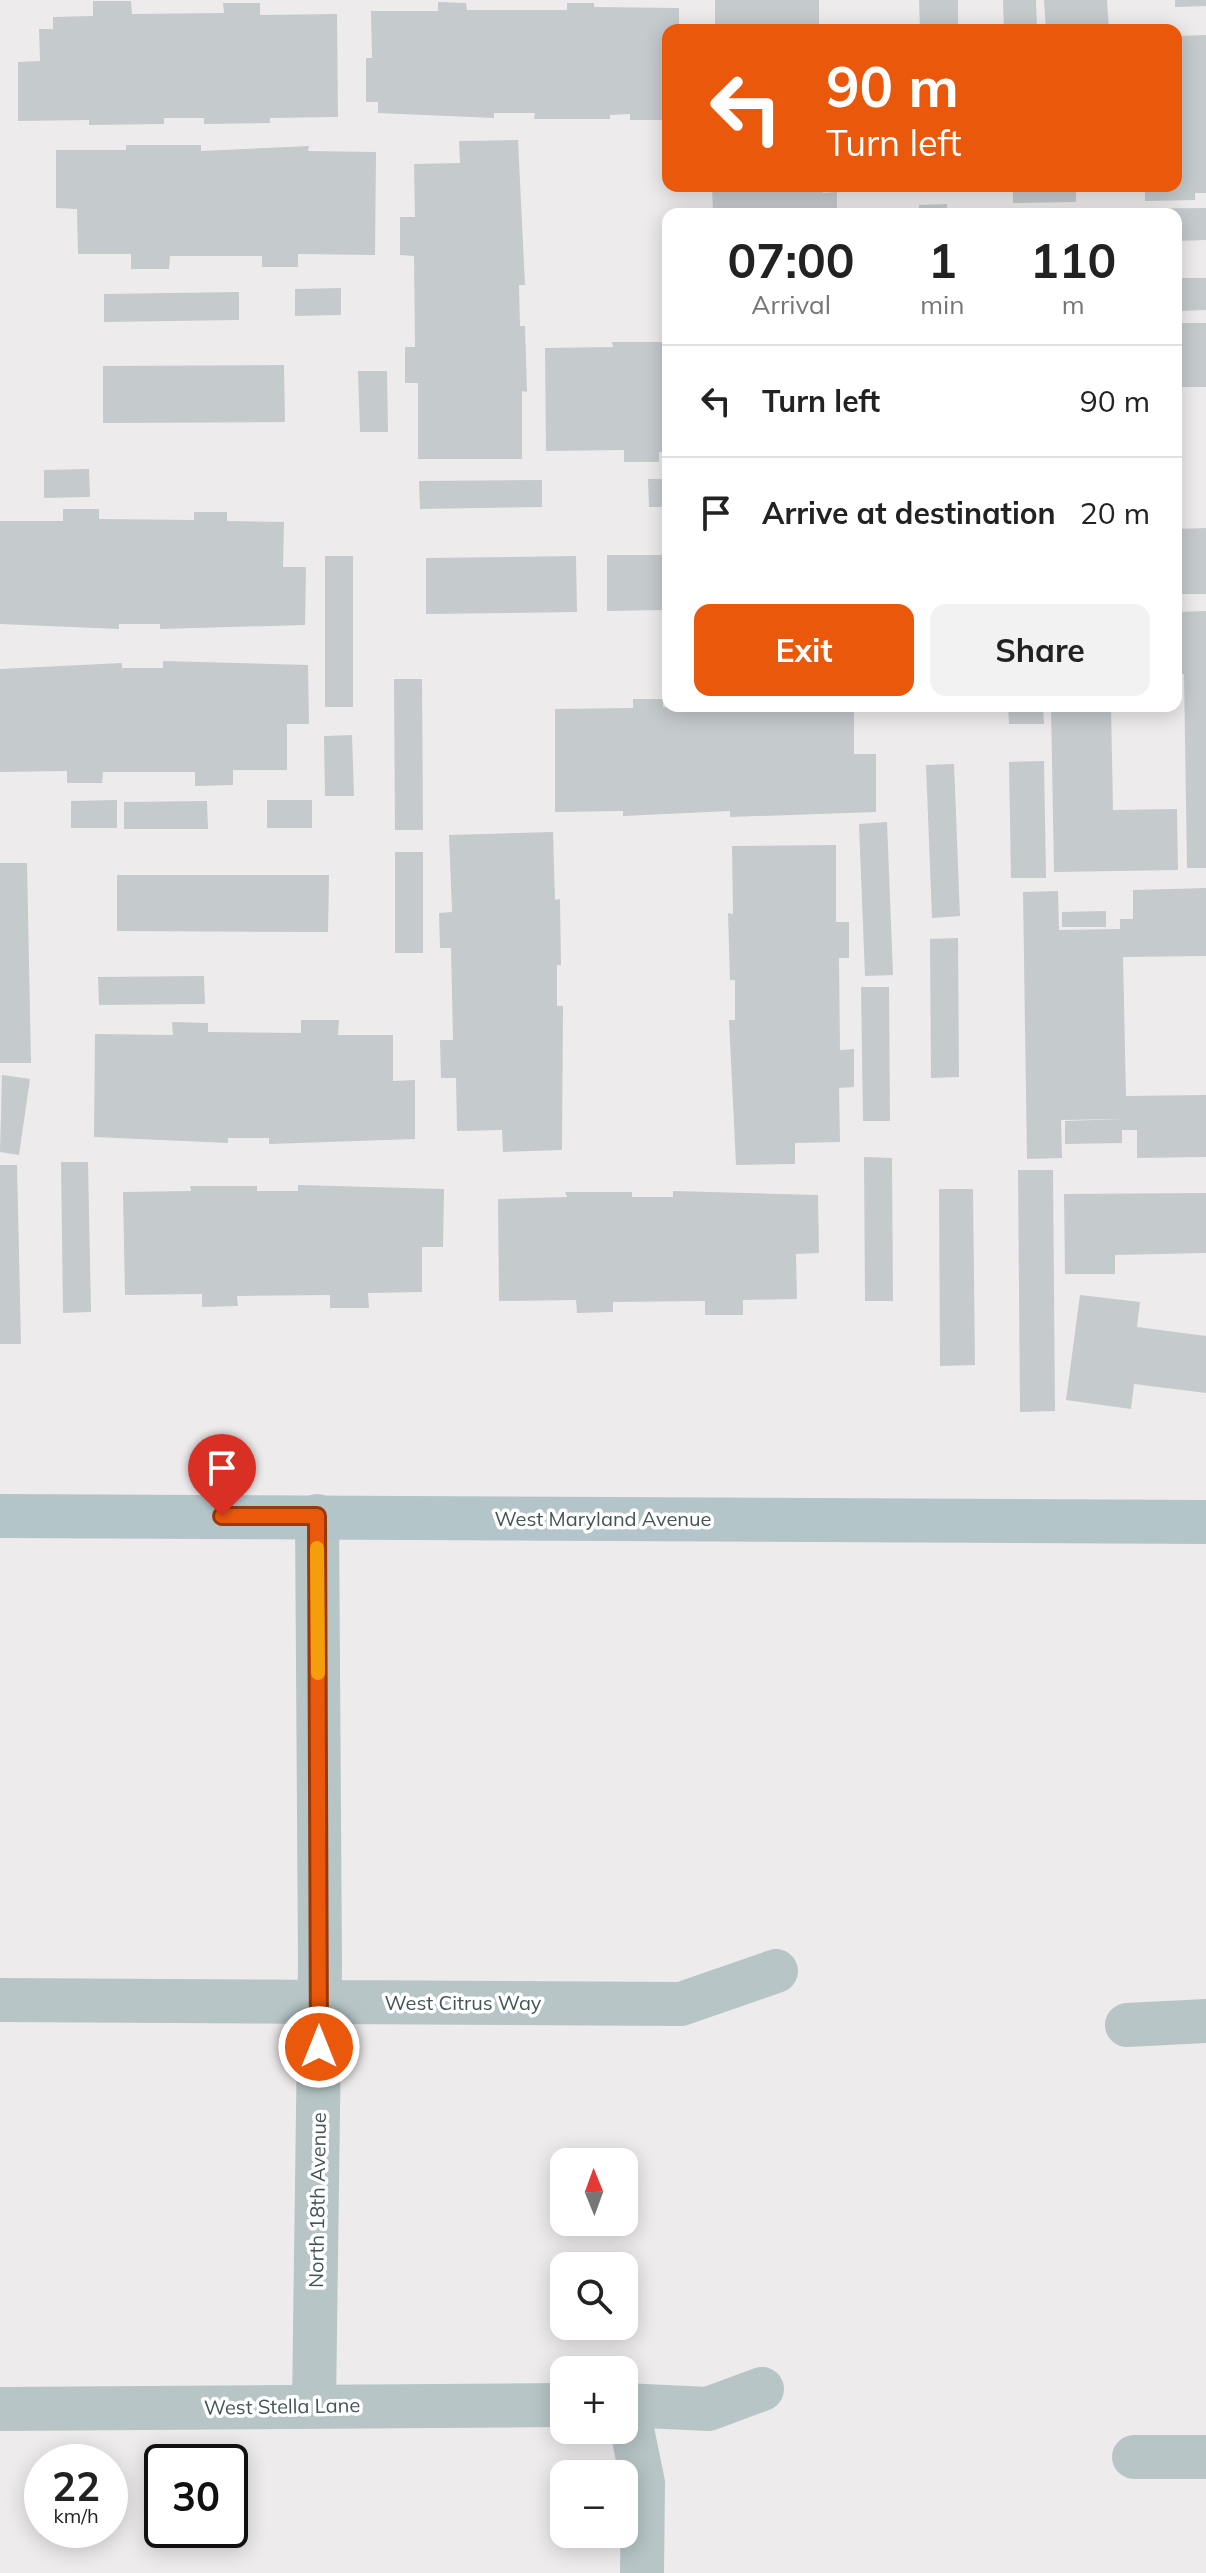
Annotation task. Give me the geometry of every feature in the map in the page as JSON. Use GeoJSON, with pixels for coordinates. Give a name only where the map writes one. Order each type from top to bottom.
{"type":"FeatureCollection","features":[{"type":"Feature","properties":{"kind":"street","name":"West Maryland Avenue"},"geometry":{"type":"LineString","coordinates":[[0,1516],[1206,1522]]}},
{"type":"Feature","properties":{"kind":"street","name":"North 18th Avenue"},"geometry":{"type":"LineString","coordinates":[[314,2405],[319,2001],[317,1516]]}},
{"type":"Feature","properties":{"kind":"street","name":"West Citrus Way"},"geometry":{"type":"LineString","coordinates":[[0,2000],[681,2004],[776,1971]]}},
{"type":"Feature","properties":{"kind":"street"},"geometry":{"type":"LineString","coordinates":[[1127,2025],[1206,2021]]}},
{"type":"Feature","properties":{"kind":"street"},"geometry":{"type":"LineString","coordinates":[[638,2406],[708,2409],[762,2389]]}},
{"type":"Feature","properties":{"kind":"street","name":"West Stella Lane"},"geometry":{"type":"LineString","coordinates":[[0,2409],[550,2405]]}},
{"type":"Feature","properties":{"kind":"street"},"geometry":{"type":"LineString","coordinates":[[634,2444],[643,2483],[642,2573]]}},
{"type":"Feature","properties":{"kind":"street"},"geometry":{"type":"LineString","coordinates":[[1134,2457],[1206,2457]]}},
{"type":"Feature","properties":{"kind":"building"},"geometry":{"type":"Polygon","coordinates":[[[715,0],[819,0],[819,24],[715,24],[715,0]]]}},
{"type":"Feature","properties":{"kind":"building"},"geometry":{"type":"Polygon","coordinates":[[[919,0],[958,0],[958,24],[920,24],[919,0]]]}},
{"type":"Feature","properties":{"kind":"building"},"geometry":{"type":"Polygon","coordinates":[[[1003,0],[1036,0],[1037,24],[1004,24],[1003,0]]]}},
{"type":"Feature","properties":{"kind":"building"},"geometry":{"type":"Polygon","coordinates":[[[1044,0],[1107,0],[1109,24],[1046,24],[1044,0]]]}},
{"type":"Feature","properties":{"kind":"building"},"geometry":{"type":"Polygon","coordinates":[[[1175,0],[1206,0],[1206,6],[1175,7],[1175,0]]]}},
{"type":"Feature","properties":{"kind":"building"},"geometry":{"type":"Polygon","coordinates":[[[93,1],[131,1],[132,14],[224,13],[223,3],[260,3],[260,15],[337,14],[338,117],[270,118],[270,123],[204,124],[204,118],[164,118],[164,124],[89,125],[89,120],[18,121],[18,62],[40,61],[39,29],[53,29],[53,17],[93,16],[93,1]]]}},
{"type":"Feature","properties":{"kind":"building"},"geometry":{"type":"Polygon","coordinates":[[[438,2],[466,3],[467,10],[567,10],[567,3],[594,3],[594,7],[679,8],[679,24],[662,24],[662,120],[630,120],[630,114],[610,115],[610,119],[534,119],[535,113],[494,113],[494,118],[378,113],[378,102],[366,102],[366,58],[372,58],[371,11],[438,11],[438,2]]]}},
{"type":"Feature","properties":{"kind":"building"},"geometry":{"type":"Polygon","coordinates":[[[1206,35],[1206,193],[1195,193],[1195,200],[1145,201],[1145,192],[1182,192],[1182,36],[1206,35]]]}},
{"type":"Feature","properties":{"kind":"building"},"geometry":{"type":"Polygon","coordinates":[[[518,140],[525,285],[519,285],[520,326],[525,326],[527,392],[522,391],[522,459],[418,459],[418,383],[405,383],[405,347],[415,347],[414,256],[400,255],[400,217],[415,217],[414,164],[460,163],[459,141],[518,140]]]}},
{"type":"Feature","properties":{"kind":"building"},"geometry":{"type":"Polygon","coordinates":[[[126,145],[201,145],[201,151],[309,146],[308,151],[376,152],[375,255],[298,254],[298,267],[262,267],[262,256],[170,256],[169,269],[131,269],[131,254],[78,254],[77,209],[56,208],[56,150],[126,150],[126,145]]]}},
{"type":"Feature","properties":{"kind":"building"},"geometry":{"type":"Polygon","coordinates":[[[712,192],[837,192],[837,208],[713,208],[712,192]]]}},
{"type":"Feature","properties":{"kind":"building"},"geometry":{"type":"Polygon","coordinates":[[[1013,192],[1076,192],[1076,202],[1013,203],[1013,192]]]}},
{"type":"Feature","properties":{"kind":"building"},"geometry":{"type":"Polygon","coordinates":[[[947,204],[947,208],[919,208],[919,205],[947,204]]]}},
{"type":"Feature","properties":{"kind":"building"},"geometry":{"type":"Polygon","coordinates":[[[1182,208],[1206,208],[1206,240],[1182,241],[1182,208]]]}},
{"type":"Feature","properties":{"kind":"building"},"geometry":{"type":"Polygon","coordinates":[[[1182,278],[1206,278],[1206,310],[1182,311],[1182,278]]]}},
{"type":"Feature","properties":{"kind":"building"},"geometry":{"type":"Polygon","coordinates":[[[341,288],[341,315],[295,316],[295,289],[341,288]]]}},
{"type":"Feature","properties":{"kind":"building"},"geometry":{"type":"Polygon","coordinates":[[[239,292],[239,320],[104,322],[104,294],[239,292]]]}},
{"type":"Feature","properties":{"kind":"building"},"geometry":{"type":"Polygon","coordinates":[[[1182,323],[1206,323],[1206,387],[1182,387],[1182,323]]]}},
{"type":"Feature","properties":{"kind":"building"},"geometry":{"type":"Polygon","coordinates":[[[612,342],[662,342],[662,452],[659,452],[659,462],[624,462],[624,450],[546,451],[545,348],[613,347],[612,342]]]}},
{"type":"Feature","properties":{"kind":"building"},"geometry":{"type":"Polygon","coordinates":[[[284,365],[285,422],[103,423],[103,366],[284,365]]]}},
{"type":"Feature","properties":{"kind":"building"},"geometry":{"type":"Polygon","coordinates":[[[358,371],[387,371],[388,432],[360,432],[358,371]]]}},
{"type":"Feature","properties":{"kind":"building"},"geometry":{"type":"Polygon","coordinates":[[[89,469],[90,497],[44,498],[44,470],[89,469]]]}},
{"type":"Feature","properties":{"kind":"building"},"geometry":{"type":"Polygon","coordinates":[[[648,479],[662,479],[662,507],[649,507],[648,479]]]}},
{"type":"Feature","properties":{"kind":"building"},"geometry":{"type":"Polygon","coordinates":[[[542,480],[542,507],[420,509],[419,481],[542,480]]]}},
{"type":"Feature","properties":{"kind":"building"},"geometry":{"type":"Polygon","coordinates":[[[63,509],[99,509],[99,519],[194,520],[194,512],[227,512],[227,521],[284,522],[283,567],[306,567],[305,625],[160,629],[160,624],[119,624],[119,629],[0,624],[0,521],[63,521],[63,509]]]}},
{"type":"Feature","properties":{"kind":"building"},"geometry":{"type":"Polygon","coordinates":[[[1206,528],[1206,594],[1182,594],[1182,529],[1206,528]]]}},
{"type":"Feature","properties":{"kind":"building"},"geometry":{"type":"Polygon","coordinates":[[[607,555],[662,555],[662,610],[607,611],[607,555]]]}},
{"type":"Feature","properties":{"kind":"building"},"geometry":{"type":"Polygon","coordinates":[[[325,556],[353,556],[353,707],[325,707],[325,556]]]}},
{"type":"Feature","properties":{"kind":"building"},"geometry":{"type":"Polygon","coordinates":[[[576,556],[577,612],[426,614],[426,558],[576,556]]]}},
{"type":"Feature","properties":{"kind":"building"},"geometry":{"type":"Polygon","coordinates":[[[1206,611],[1206,868],[1187,868],[1182,612],[1206,611]]]}},
{"type":"Feature","properties":{"kind":"building"},"geometry":{"type":"Polygon","coordinates":[[[163,661],[308,665],[309,724],[287,724],[287,770],[233,770],[233,785],[195,786],[195,772],[103,772],[102,783],[67,783],[67,771],[0,772],[0,669],[122,663],[122,668],[163,668],[163,661]]]}},
{"type":"Feature","properties":{"kind":"building"},"geometry":{"type":"Polygon","coordinates":[[[394,679],[422,679],[423,830],[395,830],[394,679]]]}},
{"type":"Feature","properties":{"kind":"building"},"geometry":{"type":"Polygon","coordinates":[[[633,699],[662,699],[662,712],[854,712],[854,754],[876,754],[876,812],[730,817],[730,811],[623,816],[623,811],[555,812],[555,709],[633,708],[633,699]]]}},
{"type":"Feature","properties":{"kind":"building"},"geometry":{"type":"Polygon","coordinates":[[[1008,712],[1043,712],[1044,724],[1009,724],[1008,712]]]}},
{"type":"Feature","properties":{"kind":"building"},"geometry":{"type":"Polygon","coordinates":[[[1051,712],[1111,712],[1113,810],[1177,809],[1178,870],[1054,872],[1051,712]]]}},
{"type":"Feature","properties":{"kind":"building"},"geometry":{"type":"Polygon","coordinates":[[[352,735],[354,796],[325,796],[324,736],[352,735]]]}},
{"type":"Feature","properties":{"kind":"building"},"geometry":{"type":"Polygon","coordinates":[[[1044,761],[1046,878],[1011,878],[1009,762],[1044,761]]]}},
{"type":"Feature","properties":{"kind":"building"},"geometry":{"type":"Polygon","coordinates":[[[954,764],[960,916],[932,918],[926,765],[954,764]]]}},
{"type":"Feature","properties":{"kind":"building"},"geometry":{"type":"Polygon","coordinates":[[[117,800],[117,828],[71,828],[71,801],[117,800]]]}},
{"type":"Feature","properties":{"kind":"building"},"geometry":{"type":"Polygon","coordinates":[[[267,800],[312,800],[312,828],[267,828],[267,800]]]}},
{"type":"Feature","properties":{"kind":"building"},"geometry":{"type":"Polygon","coordinates":[[[207,801],[208,829],[124,829],[124,802],[207,801]]]}},
{"type":"Feature","properties":{"kind":"building"},"geometry":{"type":"Polygon","coordinates":[[[887,822],[893,975],[865,976],[859,824],[887,822]]]}},
{"type":"Feature","properties":{"kind":"building"},"geometry":{"type":"Polygon","coordinates":[[[553,832],[555,900],[560,899],[561,965],[557,965],[557,1006],[563,1006],[562,1150],[503,1152],[502,1130],[457,1131],[456,1078],[441,1078],[440,1040],[453,1040],[451,948],[440,948],[439,913],[452,912],[449,835],[553,832]]]}},
{"type":"Feature","properties":{"kind":"building"},"geometry":{"type":"Polygon","coordinates":[[[836,845],[836,922],[849,922],[849,958],[839,958],[840,1050],[854,1049],[854,1087],[839,1088],[840,1142],[795,1143],[795,1164],[736,1165],[729,1020],[735,1020],[735,980],[730,980],[728,913],[733,914],[732,846],[836,845]]]}},
{"type":"Feature","properties":{"kind":"building"},"geometry":{"type":"Polygon","coordinates":[[[395,852],[423,852],[423,953],[395,953],[395,852]]]}},
{"type":"Feature","properties":{"kind":"building"},"geometry":{"type":"Polygon","coordinates":[[[0,863],[27,863],[31,1063],[0,1063],[0,863]]]}},
{"type":"Feature","properties":{"kind":"building"},"geometry":{"type":"Polygon","coordinates":[[[117,875],[329,875],[328,932],[117,931],[117,875]]]}},
{"type":"Feature","properties":{"kind":"building"},"geometry":{"type":"Polygon","coordinates":[[[1206,888],[1206,956],[1123,957],[1126,1096],[1206,1095],[1206,1157],[1137,1158],[1137,1130],[1122,1130],[1122,1143],[1065,1144],[1065,1121],[1123,1119],[1061,1120],[1062,1158],[1027,1159],[1023,892],[1058,891],[1059,930],[1120,929],[1120,919],[1133,919],[1133,890],[1206,888]]]}},
{"type":"Feature","properties":{"kind":"building"},"geometry":{"type":"Polygon","coordinates":[[[1106,911],[1106,927],[1062,927],[1062,912],[1106,911]]]}},
{"type":"Feature","properties":{"kind":"building"},"geometry":{"type":"Polygon","coordinates":[[[958,938],[959,1077],[931,1078],[930,939],[958,938]]]}},
{"type":"Feature","properties":{"kind":"building"},"geometry":{"type":"Polygon","coordinates":[[[204,976],[205,1004],[99,1005],[98,977],[204,976]]]}},
{"type":"Feature","properties":{"kind":"building"},"geometry":{"type":"Polygon","coordinates":[[[861,987],[889,987],[890,1121],[863,1121],[861,987]]]}},
{"type":"Feature","properties":{"kind":"building"},"geometry":{"type":"Polygon","coordinates":[[[301,1020],[339,1020],[338,1035],[393,1035],[393,1081],[415,1080],[415,1139],[269,1144],[269,1138],[228,1138],[228,1143],[94,1137],[95,1034],[173,1035],[172,1022],[208,1023],[208,1032],[301,1033],[301,1020]]]}},
{"type":"Feature","properties":{"kind":"building"},"geometry":{"type":"Polygon","coordinates":[[[2,1075],[30,1079],[19,1155],[0,1152],[2,1075]]]}},
{"type":"Feature","properties":{"kind":"building"},"geometry":{"type":"Polygon","coordinates":[[[864,1157],[892,1158],[893,1301],[865,1301],[864,1157]]]}},
{"type":"Feature","properties":{"kind":"building"},"geometry":{"type":"Polygon","coordinates":[[[61,1162],[88,1162],[91,1312],[63,1313],[61,1162]]]}},
{"type":"Feature","properties":{"kind":"building"},"geometry":{"type":"Polygon","coordinates":[[[0,1165],[17,1165],[21,1344],[0,1344],[0,1165]]]}},
{"type":"Feature","properties":{"kind":"building"},"geometry":{"type":"Polygon","coordinates":[[[1018,1170],[1053,1170],[1055,1411],[1020,1412],[1018,1170]]]}},
{"type":"Feature","properties":{"kind":"building"},"geometry":{"type":"Polygon","coordinates":[[[298,1185],[444,1189],[443,1247],[422,1247],[422,1292],[368,1293],[369,1308],[330,1308],[330,1295],[237,1296],[238,1306],[202,1307],[202,1294],[125,1295],[123,1192],[191,1191],[190,1186],[257,1186],[257,1191],[298,1191],[298,1185]]]}},
{"type":"Feature","properties":{"kind":"building"},"geometry":{"type":"Polygon","coordinates":[[[939,1189],[973,1189],[975,1365],[940,1366],[939,1189]]]}},
{"type":"Feature","properties":{"kind":"building"},"geometry":{"type":"Polygon","coordinates":[[[673,1191],[818,1195],[819,1253],[796,1254],[797,1299],[743,1300],[743,1315],[705,1315],[705,1301],[613,1302],[613,1312],[577,1313],[576,1300],[499,1301],[498,1199],[567,1197],[565,1192],[632,1192],[632,1197],[673,1197],[673,1191]]]}},
{"type":"Feature","properties":{"kind":"building"},"geometry":{"type":"Polygon","coordinates":[[[1206,1193],[1206,1253],[1115,1255],[1115,1274],[1065,1274],[1064,1194],[1206,1193]]]}},
{"type":"Feature","properties":{"kind":"building"},"geometry":{"type":"Polygon","coordinates":[[[1080,1295],[1140,1302],[1137,1327],[1206,1336],[1206,1393],[1134,1384],[1131,1409],[1066,1400],[1080,1295]]]}},
{"type":"Feature","properties":{"kind":"slow traffic"},"geometry":{"type":"LineString","coordinates":[[317,1548],[318,1673]]}},
{"type":"Feature","properties":{"kind":"route"},"geometry":{"type":"LineString","coordinates":[[222,1516],[317,1516],[319,2047]]}}]}
